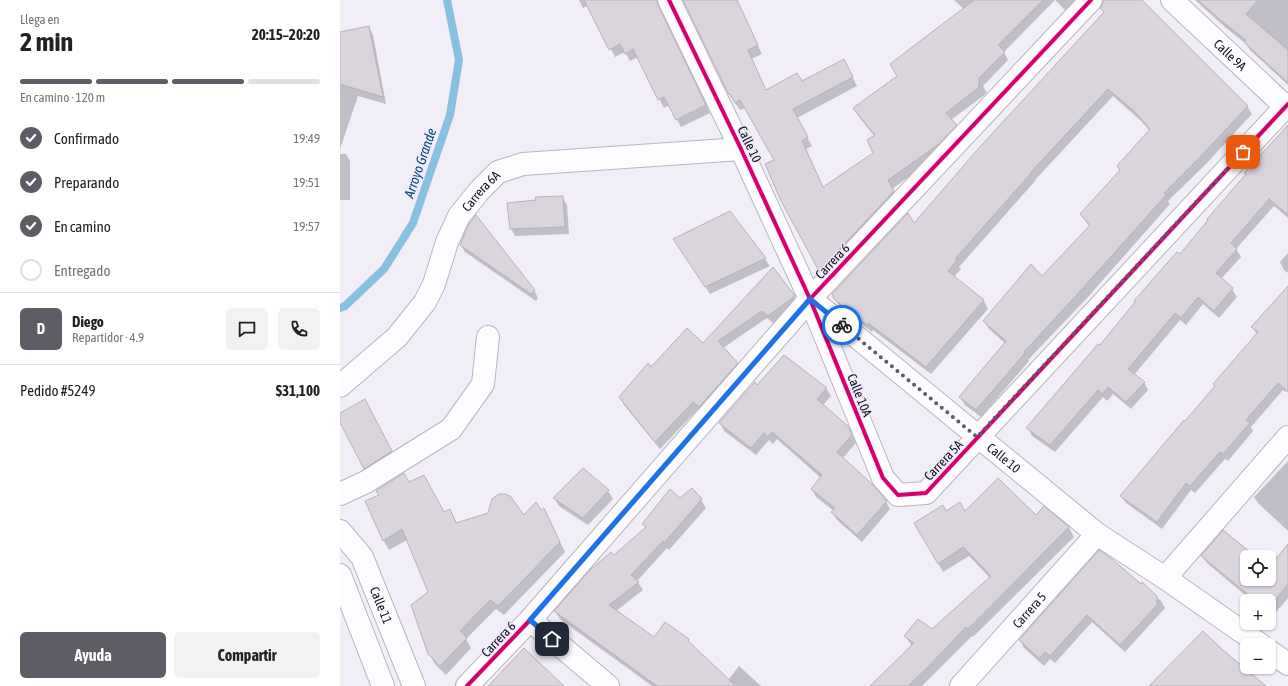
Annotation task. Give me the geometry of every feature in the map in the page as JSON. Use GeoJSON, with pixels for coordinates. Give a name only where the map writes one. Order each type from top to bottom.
{"type":"FeatureCollection","features":[{"type":"Feature","properties":{"kind":"street","name":"Calle 10"},"geometry":{"type":"LineString","coordinates":[[669,0],[741,149],[810,299],[1097,534],[1165,578],[1251,638]]}},
{"type":"Feature","properties":{"kind":"street","name":"Carrera 6"},"geometry":{"type":"LineString","coordinates":[[467,686],[530,620],[810,299],[1092,0]]}},
{"type":"Feature","properties":{"kind":"street","name":"Calle 9A"},"geometry":{"type":"LineString","coordinates":[[1172,0],[1287,107]]}},
{"type":"Feature","properties":{"kind":"street","name":"Carrera 5A"},"geometry":{"type":"LineString","coordinates":[[898,495],[926,492],[1287,107]]}},
{"type":"Feature","properties":{"kind":"street","name":"Carrera 6A"},"geometry":{"type":"LineString","coordinates":[[340,386],[397,337],[425,302],[434,284],[447,242],[459,216],[480,190],[498,172],[522,164],[741,149]]}},
{"type":"Feature","properties":{"kind":"street","name":"Calle 10A"},"geometry":{"type":"LineString","coordinates":[[810,299],[883,478],[898,495]]}},
{"type":"Feature","properties":{"kind":"street"},"geometry":{"type":"LineString","coordinates":[[340,494],[366,482],[451,429],[483,384],[488,337]]}},
{"type":"Feature","properties":{"kind":"street"},"geometry":{"type":"LineString","coordinates":[[1165,578],[1288,438]]}},
{"type":"Feature","properties":{"kind":"street","name":"Calle 11"},"geometry":{"type":"LineString","coordinates":[[340,531],[362,557],[414,686]]}},
{"type":"Feature","properties":{"kind":"street","name":"Carrera 5"},"geometry":{"type":"LineString","coordinates":[[961,686],[1097,534]]}},
{"type":"Feature","properties":{"kind":"street","name":"Calle 11"},"geometry":{"type":"LineString","coordinates":[[340,574],[383,686]]}},
{"type":"Feature","properties":{"kind":"street"},"geometry":{"type":"LineString","coordinates":[[530,620],[608,686]]}},
{"type":"Feature","properties":{"kind":"street"},"geometry":{"type":"LineString","coordinates":[[1276,656],[1288,664]]}},
{"type":"Feature","properties":{"kind":"building"},"geometry":{"type":"Polygon","coordinates":[[[584,0],[657,0],[658,5],[706,105],[676,120],[664,97],[658,100],[633,49],[625,54],[620,44],[609,50],[584,0]]]}},
{"type":"Feature","properties":{"kind":"building"},"geometry":{"type":"Polygon","coordinates":[[[683,0],[737,0],[758,45],[748,50],[766,90],[797,73],[802,81],[844,59],[853,77],[793,109],[808,137],[802,141],[823,187],[873,153],[867,140],[875,135],[853,108],[897,76],[890,64],[974,0],[1043,0],[998,45],[1005,52],[979,78],[979,87],[946,113],[957,125],[939,144],[888,180],[894,191],[819,271],[781,201],[765,164],[774,160],[740,100],[735,103],[730,94],[729,95],[683,0]]]}},
{"type":"Feature","properties":{"kind":"building"},"geometry":{"type":"Polygon","coordinates":[[[1103,0],[1142,0],[1248,106],[1164,193],[1166,195],[1024,352],[1025,353],[976,410],[959,397],[1006,341],[983,321],[1031,264],[1042,276],[1090,225],[1080,214],[1120,170],[1117,166],[1150,129],[1134,111],[1108,89],[1031,172],[955,259],[957,260],[948,271],[984,300],[926,367],[868,323],[867,325],[856,317],[834,299],[832,294],[908,213],[914,223],[978,149],[1104,12],[1100,8],[1103,0]]]}},
{"type":"Feature","properties":{"kind":"building"},"geometry":{"type":"Polygon","coordinates":[[[1198,0],[1258,0],[1246,14],[1288,50],[1288,83],[1244,42],[1246,40],[1198,0]]]}},
{"type":"Feature","properties":{"kind":"building"},"geometry":{"type":"Polygon","coordinates":[[[369,26],[383,97],[340,84],[340,32],[369,26]]]}},
{"type":"Feature","properties":{"kind":"building"},"geometry":{"type":"Polygon","coordinates":[[[1288,125],[1288,215],[1269,199],[1231,243],[1237,249],[1216,273],[1233,288],[1214,311],[1198,297],[1181,318],[1175,313],[1128,369],[1145,382],[1126,402],[1108,387],[1103,394],[1098,390],[1050,445],[1026,428],[1098,344],[1100,345],[1135,302],[1134,301],[1168,262],[1177,252],[1180,254],[1208,220],[1207,219],[1246,174],[1244,173],[1288,125]]]}},
{"type":"Feature","properties":{"kind":"building"},"geometry":{"type":"Polygon","coordinates":[[[563,196],[565,227],[510,229],[507,203],[536,200],[535,197],[563,196]]]}},
{"type":"Feature","properties":{"kind":"building"},"geometry":{"type":"Polygon","coordinates":[[[730,211],[766,258],[705,287],[673,239],[730,211]]]}},
{"type":"Feature","properties":{"kind":"building"},"geometry":{"type":"Polygon","coordinates":[[[476,215],[535,290],[531,294],[460,245],[469,224],[476,215]]]}},
{"type":"Feature","properties":{"kind":"building"},"geometry":{"type":"Polygon","coordinates":[[[773,267],[795,296],[768,316],[762,311],[718,341],[738,363],[699,407],[693,402],[655,442],[619,397],[648,363],[651,367],[687,328],[703,343],[773,267]]]}},
{"type":"Feature","properties":{"kind":"building"},"geometry":{"type":"Polygon","coordinates":[[[1288,286],[1288,392],[1278,383],[1246,420],[1250,423],[1223,454],[1220,452],[1190,486],[1186,483],[1157,522],[1120,496],[1184,420],[1185,421],[1215,386],[1213,384],[1258,332],[1251,327],[1288,286]]]}},
{"type":"Feature","properties":{"kind":"building"},"geometry":{"type":"Polygon","coordinates":[[[784,355],[827,388],[817,399],[848,426],[852,435],[837,452],[873,485],[887,501],[857,535],[831,512],[835,508],[811,489],[822,475],[772,432],[768,437],[764,433],[751,448],[719,423],[755,382],[757,385],[784,355]]]}},
{"type":"Feature","properties":{"kind":"building"},"geometry":{"type":"Polygon","coordinates":[[[365,399],[392,451],[364,469],[340,423],[340,413],[365,399]]]}},
{"type":"Feature","properties":{"kind":"building"},"geometry":{"type":"Polygon","coordinates":[[[583,468],[609,490],[583,518],[553,498],[583,468]]]}},
{"type":"Feature","properties":{"kind":"building"},"geometry":{"type":"Polygon","coordinates":[[[404,473],[409,482],[424,475],[444,512],[450,509],[456,523],[488,513],[492,499],[499,494],[506,494],[511,497],[524,515],[536,502],[541,510],[544,508],[560,542],[498,606],[490,600],[460,631],[467,638],[440,666],[428,654],[411,605],[428,592],[402,529],[383,541],[365,501],[379,495],[376,491],[404,473]]]}},
{"type":"Feature","properties":{"kind":"building"},"geometry":{"type":"Polygon","coordinates":[[[998,478],[1036,515],[1044,506],[1069,527],[968,629],[966,627],[908,686],[870,686],[914,643],[904,636],[918,619],[932,629],[991,576],[963,547],[938,564],[914,523],[943,505],[946,511],[960,502],[965,511],[998,478]]]}},
{"type":"Feature","properties":{"kind":"building"},"geometry":{"type":"Polygon","coordinates":[[[692,488],[702,499],[664,543],[663,541],[631,575],[639,582],[609,605],[654,637],[665,622],[689,639],[688,641],[736,686],[657,686],[554,611],[590,570],[611,552],[614,555],[646,527],[642,524],[670,489],[680,498],[692,488]]]}},
{"type":"Feature","properties":{"kind":"building"},"geometry":{"type":"Polygon","coordinates":[[[1223,530],[1247,550],[1240,550],[1240,586],[1276,586],[1276,559],[1288,544],[1288,584],[1276,599],[1276,594],[1247,594],[1201,556],[1223,530]]]}},
{"type":"Feature","properties":{"kind":"building"},"geometry":{"type":"Polygon","coordinates":[[[1099,550],[1141,584],[1142,582],[1157,596],[1157,605],[1120,645],[1087,615],[1050,656],[1045,652],[1039,658],[1019,640],[1099,550]]]}},
{"type":"Feature","properties":{"kind":"building"},"geometry":{"type":"Polygon","coordinates":[[[1203,631],[1240,664],[1240,674],[1252,674],[1266,686],[1149,686],[1203,631]]]}},
{"type":"Feature","properties":{"kind":"building"},"geometry":{"type":"Polygon","coordinates":[[[524,648],[564,686],[488,686],[524,648]]]}},
{"type":"Feature","properties":{"kind":"waterway","name":"Arroyo Grande"},"geometry":{"type":"LineString","coordinates":[[340,308],[345,306],[384,269],[413,223],[450,115],[459,60],[447,0]]}},
{"type":"Feature","properties":{"kind":"cycle path"},"geometry":{"type":"LineString","coordinates":[[669,0],[741,149],[810,299],[883,478],[898,495],[926,493],[1288,104]]}},
{"type":"Feature","properties":{"kind":"cycle path"},"geometry":{"type":"LineString","coordinates":[[467,686],[530,620],[810,299],[1091,0]]}},
{"type":"Feature","properties":{"kind":"way so far"},"geometry":{"type":"LineString","coordinates":[[842,325],[977,437],[1243,152]]}},
{"type":"Feature","properties":{"kind":"route"},"geometry":{"type":"LineString","coordinates":[[552,639],[530,620],[810,299],[842,325]]}}]}
